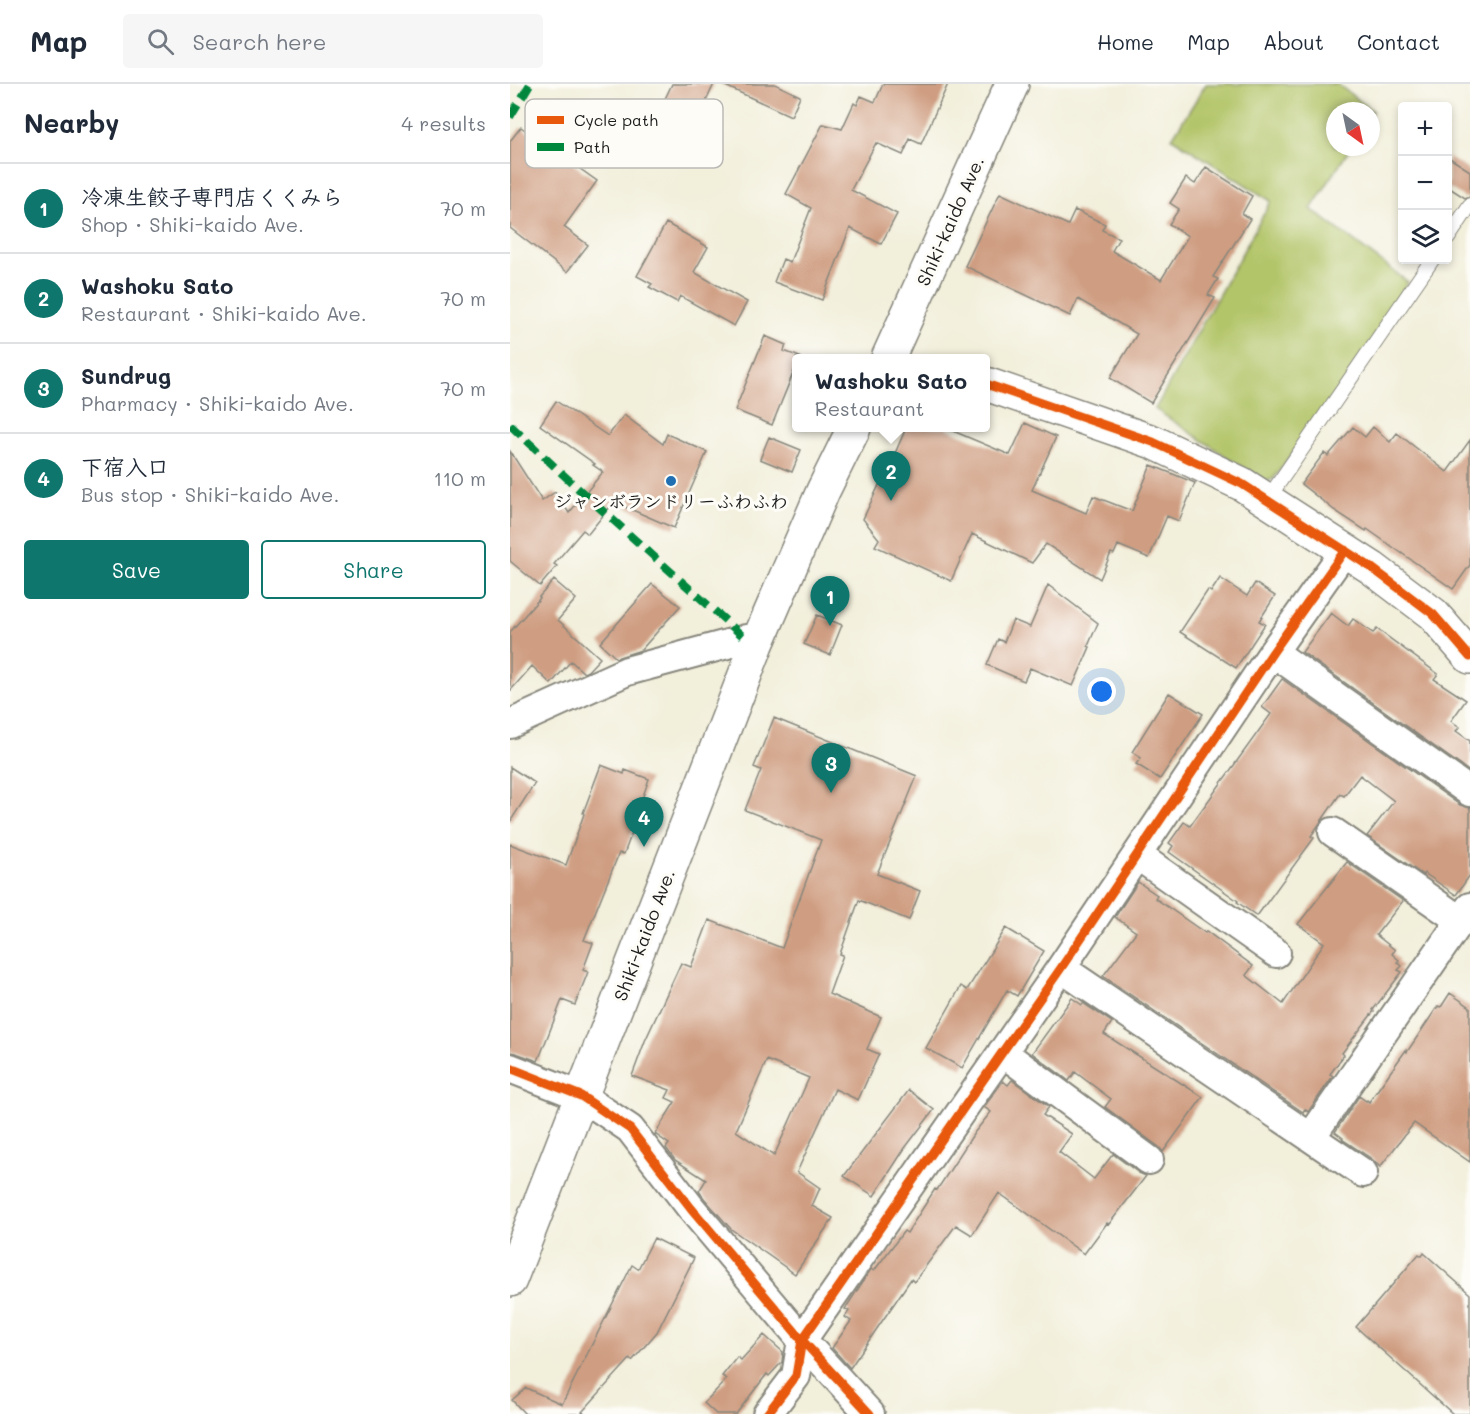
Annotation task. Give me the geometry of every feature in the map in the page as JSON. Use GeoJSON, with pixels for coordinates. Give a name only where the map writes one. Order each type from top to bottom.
{"type":"FeatureCollection","features":[{"type":"Feature","properties":{"kind":"main road","name":"Shiki-kaido Ave."},"geometry":{"type":"LineString","coordinates":[[897,354],[1012,84]]}},
{"type":"Feature","properties":{"kind":"main road"},"geometry":{"type":"LineString","coordinates":[[990,385],[1153,442],[1242,484],[1372,568],[1432,614],[1470,657]]}},
{"type":"Feature","properties":{"kind":"main road","name":"Shiki-kaido Ave."},"geometry":{"type":"LineString","coordinates":[[510,1280],[757,644],[852,432]]}},
{"type":"Feature","properties":{"kind":"street"},"geometry":{"type":"LineString","coordinates":[[767,1414],[796,1376],[802,1340],[1061,968],[1273,652],[1345,550]]}},
{"type":"Feature","properties":{"kind":"street"},"geometry":{"type":"LineString","coordinates":[[510,724],[627,671],[746,639],[757,644]]}},
{"type":"Feature","properties":{"kind":"street"},"geometry":{"type":"LineString","coordinates":[[1273,652],[1470,792]]}},
{"type":"Feature","properties":{"kind":"street"},"geometry":{"type":"LineString","coordinates":[[1311,1137],[1465,914],[1333,832]]}},
{"type":"Feature","properties":{"kind":"street"},"geometry":{"type":"LineString","coordinates":[[1137,855],[1276,953]]}},
{"type":"Feature","properties":{"kind":"street"},"geometry":{"type":"LineString","coordinates":[[1061,968],[1363,1173]]}},
{"type":"Feature","properties":{"kind":"street"},"geometry":{"type":"LineString","coordinates":[[1002,1052],[1149,1160]]}},
{"type":"Feature","properties":{"kind":"street"},"geometry":{"type":"LineString","coordinates":[[510,1068],[581,1096],[630,1129],[691,1208],[802,1340],[870,1414]]}},
{"type":"Feature","properties":{"kind":"lane"},"geometry":{"type":"LineString","coordinates":[[1452,232],[1470,205]]}},
{"type":"Feature","properties":{"kind":"lane"},"geometry":{"type":"LineString","coordinates":[[1266,500],[1429,264]]}},
{"type":"Feature","properties":{"kind":"green space"},"geometry":{"type":"Polygon","coordinates":[[[1206,84],[1337,84],[1361,102],[1326,102],[1326,156],[1345,156],[1311,209],[1408,282],[1349,380],[1273,479],[1265,482],[1155,409],[1271,201],[1172,138],[1206,84]]]}},
{"type":"Feature","properties":{"kind":"building"},"geometry":{"type":"Polygon","coordinates":[[[672,84],[714,84],[707,99],[665,99],[672,84]]]}},
{"type":"Feature","properties":{"kind":"building"},"geometry":{"type":"Polygon","coordinates":[[[721,84],[775,84],[800,96],[791,116],[721,84]]]}},
{"type":"Feature","properties":{"kind":"building"},"geometry":{"type":"Polygon","coordinates":[[[883,84],[948,84],[921,144],[910,139],[903,155],[876,143],[851,190],[897,214],[881,244],[850,228],[822,300],[774,282],[783,259],[790,262],[811,208],[786,194],[823,124],[842,129],[854,103],[857,105],[861,96],[875,102],[883,84]]]}},
{"type":"Feature","properties":{"kind":"building"},"geometry":{"type":"Polygon","coordinates":[[[521,127],[525,130],[525,168],[579,168],[597,181],[564,227],[588,245],[567,272],[510,228],[510,141],[521,127]]]}},
{"type":"Feature","properties":{"kind":"building"},"geometry":{"type":"Polygon","coordinates":[[[1452,160],[1470,171],[1470,196],[1465,198],[1452,190],[1452,160]]]}},
{"type":"Feature","properties":{"kind":"building"},"geometry":{"type":"Polygon","coordinates":[[[1206,167],[1252,196],[1242,214],[1250,219],[1213,277],[1218,279],[1208,295],[1215,298],[1151,403],[1110,378],[1137,334],[1078,299],[1070,316],[965,266],[1000,193],[1068,225],[1075,210],[1105,224],[1102,230],[1119,238],[1112,251],[1161,280],[1188,236],[1169,224],[1179,209],[1170,203],[1186,178],[1195,184],[1206,167]]]}},
{"type":"Feature","properties":{"kind":"building"},"geometry":{"type":"Polygon","coordinates":[[[666,223],[708,247],[694,272],[747,302],[734,326],[680,296],[677,302],[649,287],[652,284],[637,276],[666,223]]]}},
{"type":"Feature","properties":{"kind":"building"},"geometry":{"type":"Polygon","coordinates":[[[765,336],[786,345],[784,351],[792,354],[792,376],[772,425],[735,410],[765,336]]]}},
{"type":"Feature","properties":{"kind":"building"},"geometry":{"type":"Polygon","coordinates":[[[556,401],[608,436],[624,415],[663,444],[667,434],[707,452],[674,528],[614,502],[588,534],[583,530],[554,564],[557,566],[540,586],[510,561],[510,451],[542,501],[555,492],[569,513],[603,472],[540,425],[556,401]]]}},
{"type":"Feature","properties":{"kind":"building"},"geometry":{"type":"Polygon","coordinates":[[[1025,423],[1056,437],[1032,490],[1086,513],[1093,496],[1132,511],[1151,465],[1195,483],[1179,521],[1167,516],[1149,558],[1118,545],[1114,554],[1111,553],[1100,579],[1046,544],[1032,563],[972,534],[951,581],[875,546],[879,539],[863,519],[904,432],[955,432],[1010,455],[1025,423]]]}},
{"type":"Feature","properties":{"kind":"building"},"geometry":{"type":"Polygon","coordinates":[[[1353,427],[1365,437],[1373,427],[1390,442],[1397,433],[1447,472],[1470,440],[1470,565],[1453,589],[1367,529],[1366,531],[1334,510],[1301,484],[1324,453],[1328,456],[1353,427]]]}},
{"type":"Feature","properties":{"kind":"building"},"geometry":{"type":"Polygon","coordinates":[[[769,437],[801,450],[792,472],[760,459],[769,437]]]}},
{"type":"Feature","properties":{"kind":"building"},"geometry":{"type":"Polygon","coordinates":[[[1220,578],[1247,596],[1255,583],[1275,596],[1259,621],[1265,624],[1236,668],[1180,632],[1208,590],[1211,592],[1220,578]]]}},
{"type":"Feature","properties":{"kind":"building"},"geometry":{"type":"Polygon","coordinates":[[[554,580],[576,599],[558,620],[600,658],[584,673],[571,661],[551,684],[532,666],[510,691],[510,632],[554,580]]]}},
{"type":"Feature","properties":{"kind":"building"},"geometry":{"type":"Polygon","coordinates":[[[652,584],[680,606],[641,650],[616,658],[600,643],[652,584]]]}},
{"type":"Feature","properties":{"kind":"building"},"geometry":{"type":"Polygon","coordinates":[[[1048,585],[1098,623],[1073,686],[1030,668],[1024,681],[987,665],[998,639],[1004,642],[1013,620],[1030,627],[1048,585]]]}},
{"type":"Feature","properties":{"kind":"building"},"geometry":{"type":"Polygon","coordinates":[[[1331,613],[1348,626],[1353,619],[1373,633],[1377,629],[1438,674],[1434,679],[1466,700],[1451,721],[1460,727],[1456,731],[1470,741],[1470,772],[1302,652],[1331,613]]]}},
{"type":"Feature","properties":{"kind":"building"},"geometry":{"type":"Polygon","coordinates":[[[817,615],[842,625],[830,655],[804,644],[817,615]]]}},
{"type":"Feature","properties":{"kind":"building"},"geometry":{"type":"Polygon","coordinates":[[[1282,679],[1460,805],[1470,808],[1470,875],[1456,895],[1367,836],[1394,801],[1360,775],[1344,796],[1340,794],[1311,836],[1314,838],[1257,916],[1169,852],[1173,846],[1169,843],[1184,822],[1190,826],[1271,714],[1262,707],[1282,679]]]}},
{"type":"Feature","properties":{"kind":"building"},"geometry":{"type":"Polygon","coordinates":[[[1169,693],[1203,714],[1160,779],[1136,764],[1141,758],[1132,752],[1169,693]]]}},
{"type":"Feature","properties":{"kind":"building"},"geometry":{"type":"Polygon","coordinates":[[[774,718],[917,776],[877,874],[920,891],[909,920],[859,900],[829,994],[881,1017],[867,1049],[879,1054],[858,1100],[835,1089],[797,1172],[820,1188],[812,1206],[833,1218],[795,1274],[731,1229],[704,1198],[699,1191],[706,1180],[675,1160],[666,1148],[669,1144],[655,1134],[675,1102],[666,1098],[670,1090],[632,1076],[645,1041],[681,963],[691,967],[709,920],[782,948],[821,840],[745,810],[761,770],[754,767],[774,718]],[[767,1060],[736,1131],[774,1156],[809,1078],[767,1060]]]}},
{"type":"Feature","properties":{"kind":"building"},"geometry":{"type":"Polygon","coordinates":[[[601,765],[624,774],[625,770],[649,779],[641,802],[643,803],[624,854],[619,853],[584,940],[593,943],[583,970],[588,972],[575,1005],[562,1000],[538,1061],[510,1052],[510,844],[566,865],[601,765]]]}},
{"type":"Feature","properties":{"kind":"building"},"geometry":{"type":"Polygon","coordinates":[[[510,767],[535,783],[510,822],[510,767]]]}},
{"type":"Feature","properties":{"kind":"building"},"geometry":{"type":"Polygon","coordinates":[[[1347,862],[1403,901],[1376,935],[1395,950],[1392,954],[1399,960],[1397,962],[1402,966],[1398,970],[1402,972],[1342,1053],[1344,1055],[1330,1074],[1333,1076],[1308,1112],[1305,1109],[1303,1112],[1103,976],[1136,932],[1115,917],[1138,882],[1157,895],[1155,898],[1205,933],[1206,931],[1253,966],[1246,975],[1283,1004],[1324,943],[1298,924],[1347,862]]]}},
{"type":"Feature","properties":{"kind":"building"},"geometry":{"type":"Polygon","coordinates":[[[1006,928],[1044,951],[1017,996],[1007,990],[962,1068],[926,1048],[961,986],[967,990],[1006,928]]]}},
{"type":"Feature","properties":{"kind":"building"},"geometry":{"type":"Polygon","coordinates":[[[1450,993],[1470,1007],[1470,1162],[1414,1123],[1380,1167],[1335,1132],[1359,1096],[1369,1102],[1438,1006],[1441,1007],[1450,993]]]}},
{"type":"Feature","properties":{"kind":"building"},"geometry":{"type":"Polygon","coordinates":[[[1072,998],[1112,1022],[1104,1034],[1203,1097],[1163,1152],[1105,1107],[1111,1099],[1075,1072],[1069,1081],[1032,1053],[1072,998]]]}},
{"type":"Feature","properties":{"kind":"building"},"geometry":{"type":"Polygon","coordinates":[[[1012,1080],[1049,1107],[1043,1115],[1072,1134],[1059,1152],[1094,1179],[1113,1154],[1146,1176],[1084,1254],[999,1193],[972,1235],[956,1225],[914,1282],[911,1279],[850,1368],[832,1348],[851,1321],[845,1317],[849,1311],[845,1309],[871,1269],[874,1271],[904,1231],[907,1233],[935,1189],[937,1190],[974,1133],[991,1112],[984,1107],[1003,1081],[1008,1085],[1012,1080]]]}},
{"type":"Feature","properties":{"kind":"building"},"geometry":{"type":"Polygon","coordinates":[[[909,1090],[934,1110],[905,1148],[874,1196],[844,1176],[909,1090]]]}},
{"type":"Feature","properties":{"kind":"building"},"geometry":{"type":"Polygon","coordinates":[[[654,1238],[694,1258],[657,1332],[582,1412],[586,1414],[525,1414],[512,1400],[526,1388],[562,1404],[632,1265],[638,1269],[654,1238]]]}},
{"type":"Feature","properties":{"kind":"building"},"geometry":{"type":"Polygon","coordinates":[[[1424,1253],[1470,1294],[1470,1414],[1453,1414],[1356,1327],[1419,1254],[1422,1256],[1424,1253]]]}},
{"type":"Feature","properties":{"kind":"building"},"geometry":{"type":"Polygon","coordinates":[[[764,1335],[783,1352],[782,1362],[769,1376],[767,1374],[736,1414],[716,1414],[704,1403],[727,1379],[722,1376],[737,1357],[741,1360],[764,1335]]]}},
{"type":"Feature","properties":{"kind":"marked path"},"geometry":{"type":"LineString","coordinates":[[510,117],[530,84]]}},
{"type":"Feature","properties":{"kind":"marked path"},"geometry":{"type":"LineString","coordinates":[[510,425],[746,639]]}},
{"type":"Feature","properties":{"kind":"cycle path"},"geometry":{"type":"LineString","coordinates":[[990,385],[1153,442],[1242,484],[1372,568],[1433,614],[1470,657]]}},
{"type":"Feature","properties":{"kind":"cycle path"},"geometry":{"type":"LineString","coordinates":[[767,1414],[796,1376],[802,1340],[1061,968],[1273,652],[1345,550]]}},
{"type":"Feature","properties":{"kind":"cycle path"},"geometry":{"type":"LineString","coordinates":[[510,1068],[581,1096],[630,1129],[691,1208],[802,1340],[870,1414]]}},
{"type":"Feature","properties":{"kind":"place","name":"ジャンボランドリーふわふわ"},"geometry":{"type":"Point","coordinates":[671,481]}},
{"type":"Feature","properties":{"kind":"place","name":"Washoku Sato"},"geometry":{"type":"Point","coordinates":[891,501]}},
{"type":"Feature","properties":{"kind":"place","name":"冷凍生餃子専門店くくみら"},"geometry":{"type":"Point","coordinates":[830,626]}},
{"type":"Feature","properties":{"kind":"place","name":"Sundrug"},"geometry":{"type":"Point","coordinates":[831,793]}},
{"type":"Feature","properties":{"kind":"place","name":"下宿入口"},"geometry":{"type":"Point","coordinates":[644,847]}}]}
